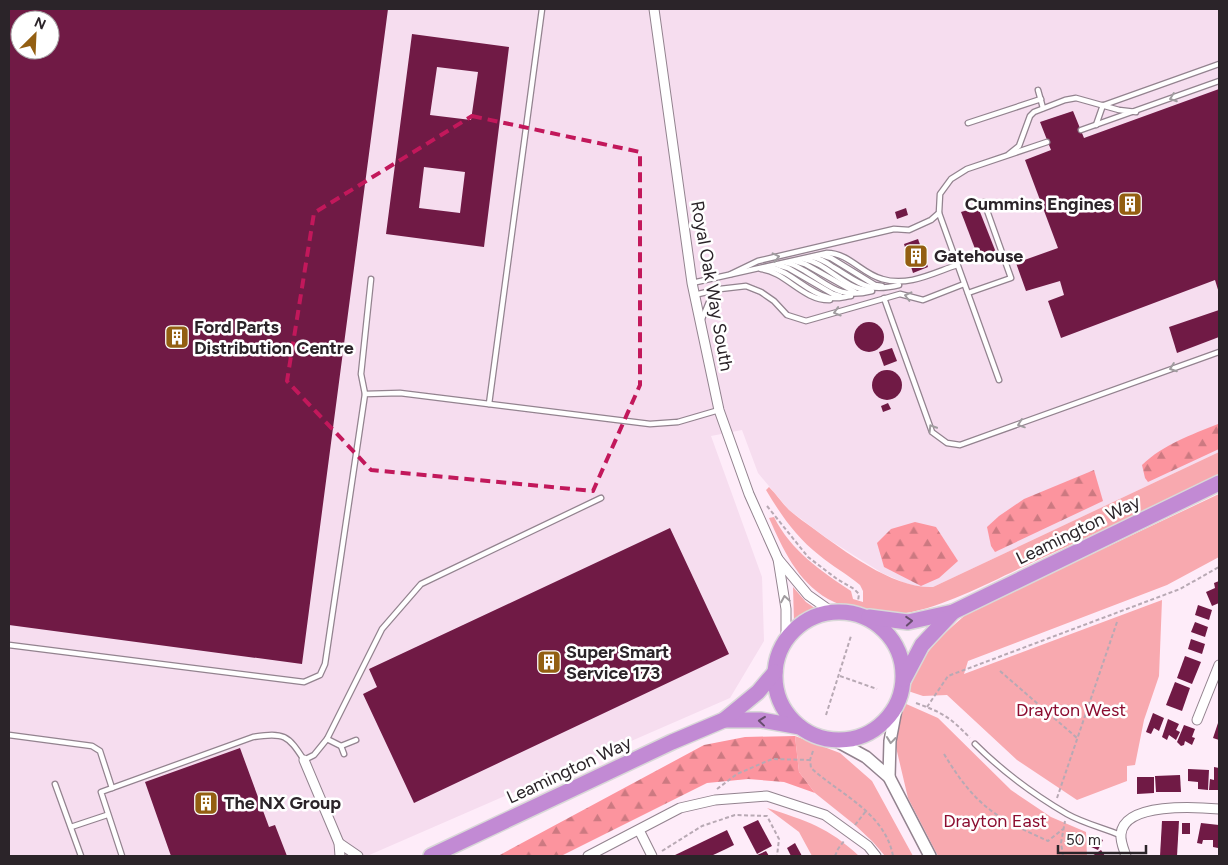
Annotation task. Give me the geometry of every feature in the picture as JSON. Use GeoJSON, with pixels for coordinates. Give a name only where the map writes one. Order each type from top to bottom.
{"type":"FeatureCollection","features":[{"type":"Feature","properties":{"kind":"highway","name":"Leamington Way"},"geometry":{"type":"LineString","coordinates":[[864,617],[908,622],[952,612],[1219,483]]}},
{"type":"Feature","properties":{"kind":"highway"},"geometry":{"type":"LineString","coordinates":[[841,611],[864,617],[881,627],[896,644],[903,664],[903,680],[897,704],[889,717],[873,731],[859,737],[843,740],[819,737],[800,727],[787,714],[777,694],[775,672],[780,650],[789,634],[803,622],[820,614],[832,612],[841,611]]}},
{"type":"Feature","properties":{"kind":"highway","name":"Leamington Way"},"geometry":{"type":"LineString","coordinates":[[903,680],[922,645],[952,612]]}},
{"type":"Feature","properties":{"kind":"highway","name":"Leamington Way"},"geometry":{"type":"LineString","coordinates":[[431,856],[672,742],[724,720],[758,692],[775,672]]}},
{"type":"Feature","properties":{"kind":"highway","name":"Leamington Way"},"geometry":{"type":"LineString","coordinates":[[724,720],[761,720],[800,727]]}},
{"type":"Feature","properties":{"kind":"street","name":"Royal Oak Way South"},"geometry":{"type":"LineString","coordinates":[[654,9],[692,283],[719,410],[749,494],[778,558],[808,595],[832,612]]}},
{"type":"Feature","properties":{"kind":"street","name":"Royal Oak Way South"},"geometry":{"type":"LineString","coordinates":[[778,558],[786,609],[786,640]]}},
{"type":"Feature","properties":{"kind":"street"},"geometry":{"type":"LineString","coordinates":[[1197,720],[1219,665]]}},
{"type":"Feature","properties":{"kind":"street"},"geometry":{"type":"LineString","coordinates":[[889,777],[890,741],[897,704]]}},
{"type":"Feature","properties":{"kind":"street"},"geometry":{"type":"LineString","coordinates":[[833,739],[866,757],[889,777],[930,856]]}},
{"type":"Feature","properties":{"kind":"street"},"geometry":{"type":"LineString","coordinates":[[304,760],[340,843],[340,856]]}},
{"type":"Feature","properties":{"kind":"street"},"geometry":{"type":"LineString","coordinates":[[588,856],[680,808],[715,800],[768,796],[825,815],[868,846],[876,856]]}},
{"type":"Feature","properties":{"kind":"street"},"geometry":{"type":"LineString","coordinates":[[1126,856],[1120,835],[1129,820],[1137,815],[1153,810],[1219,809]]}},
{"type":"Feature","properties":{"kind":"street"},"geometry":{"type":"LineString","coordinates":[[639,830],[652,856]]}},
{"type":"Feature","properties":{"kind":"street"},"geometry":{"type":"LineString","coordinates":[[340,843],[358,856]]}},
{"type":"Feature","properties":{"kind":"lane"},"geometry":{"type":"LineString","coordinates":[[489,404],[542,9]]}},
{"type":"Feature","properties":{"kind":"lane"},"geometry":{"type":"LineString","coordinates":[[1103,105],[1219,64]]}},
{"type":"Feature","properties":{"kind":"lane"},"geometry":{"type":"LineString","coordinates":[[1081,130],[1219,81]]}},
{"type":"Feature","properties":{"kind":"lane"},"geometry":{"type":"LineString","coordinates":[[1038,90],[1043,108]]}},
{"type":"Feature","properties":{"kind":"lane"},"geometry":{"type":"LineString","coordinates":[[1001,158],[1019,146],[1030,116],[1043,108],[1076,98],[1136,112]]}},
{"type":"Feature","properties":{"kind":"lane"},"geometry":{"type":"LineString","coordinates":[[968,123],[1041,99]]}},
{"type":"Feature","properties":{"kind":"lane"},"geometry":{"type":"LineString","coordinates":[[1096,125],[1103,105]]}},
{"type":"Feature","properties":{"kind":"lane"},"geometry":{"type":"LineString","coordinates":[[999,380],[938,213],[940,194],[951,179],[967,169],[1048,142]]}},
{"type":"Feature","properties":{"kind":"lane"},"geometry":{"type":"LineString","coordinates":[[968,293],[1011,278],[984,202]]}},
{"type":"Feature","properties":{"kind":"lane"},"geometry":{"type":"LineString","coordinates":[[730,274],[758,261],[894,229],[909,230],[931,220],[938,213]]}},
{"type":"Feature","properties":{"kind":"lane"},"geometry":{"type":"LineString","coordinates":[[692,283],[807,257],[834,253],[881,279],[906,282]]}},
{"type":"Feature","properties":{"kind":"lane"},"geometry":{"type":"LineString","coordinates":[[816,256],[828,257],[876,285],[899,285]]}},
{"type":"Feature","properties":{"kind":"lane"},"geometry":{"type":"LineString","coordinates":[[807,257],[822,260],[867,287],[889,287]]}},
{"type":"Feature","properties":{"kind":"lane"},"geometry":{"type":"LineString","coordinates":[[798,259],[814,262],[861,290],[881,289]]}},
{"type":"Feature","properties":{"kind":"lane"},"geometry":{"type":"LineString","coordinates":[[790,261],[802,262],[852,292],[872,291]]}},
{"type":"Feature","properties":{"kind":"lane"},"geometry":{"type":"LineString","coordinates":[[782,263],[790,263],[797,266],[841,293],[864,293]]}},
{"type":"Feature","properties":{"kind":"lane"},"geometry":{"type":"LineString","coordinates":[[773,265],[788,268],[833,294],[840,296],[855,295]]}},
{"type":"Feature","properties":{"kind":"lane"},"geometry":{"type":"LineString","coordinates":[[756,269],[767,270],[818,299],[829,300],[899,285],[957,265]]}},
{"type":"Feature","properties":{"kind":"lane"},"geometry":{"type":"LineString","coordinates":[[764,267],[776,268],[827,298],[846,297]]}},
{"type":"Feature","properties":{"kind":"lane"},"geometry":{"type":"LineString","coordinates":[[9,645],[304,682],[320,676],[328,649],[365,394],[361,374],[371,280]]}},
{"type":"Feature","properties":{"kind":"lane"},"geometry":{"type":"LineString","coordinates":[[694,294],[746,286],[761,292],[774,301],[787,315],[806,321],[900,294],[922,300],[964,284]]}},
{"type":"Feature","properties":{"kind":"lane"},"geometry":{"type":"LineString","coordinates":[[701,327],[709,302],[720,289]]}},
{"type":"Feature","properties":{"kind":"lane"},"geometry":{"type":"LineString","coordinates":[[884,298],[928,424],[932,432],[947,443],[960,445],[1219,352]]}},
{"type":"Feature","properties":{"kind":"lane"},"geometry":{"type":"LineString","coordinates":[[365,394],[400,393],[650,424],[678,422],[719,410]]}},
{"type":"Feature","properties":{"kind":"lane"},"geometry":{"type":"LineString","coordinates":[[122,856],[101,792],[254,737],[267,735],[281,736],[292,742],[304,760],[314,755],[327,739],[382,629],[422,584],[601,498]]}},
{"type":"Feature","properties":{"kind":"lane"},"geometry":{"type":"LineString","coordinates":[[9,735],[92,746],[100,751],[112,788]]}},
{"type":"Feature","properties":{"kind":"lane"},"geometry":{"type":"LineString","coordinates":[[327,739],[341,746],[344,754]]}},
{"type":"Feature","properties":{"kind":"lane"},"geometry":{"type":"LineString","coordinates":[[341,746],[356,740]]}},
{"type":"Feature","properties":{"kind":"lane"},"geometry":{"type":"LineString","coordinates":[[975,744],[996,765],[1021,785],[1067,814],[1120,835]]}},
{"type":"Feature","properties":{"kind":"lane"},"geometry":{"type":"LineString","coordinates":[[55,784],[81,856]]}},
{"type":"Feature","properties":{"kind":"lane"},"geometry":{"type":"LineString","coordinates":[[71,827],[107,815]]}},
{"type":"Feature","properties":{"kind":"path"},"geometry":{"type":"LineString","coordinates":[[749,494],[764,502],[808,557],[854,588],[858,594],[858,601]]}},
{"type":"Feature","properties":{"kind":"path"},"geometry":{"type":"LineString","coordinates":[[927,707],[948,676],[1180,589],[1219,567]]}},
{"type":"Feature","properties":{"kind":"path"},"geometry":{"type":"LineString","coordinates":[[1055,805],[1118,622]]}},
{"type":"Feature","properties":{"kind":"path"},"geometry":{"type":"LineString","coordinates":[[826,715],[840,676],[851,636]]}},
{"type":"Feature","properties":{"kind":"path"},"geometry":{"type":"LineString","coordinates":[[1000,671],[1077,738]]}},
{"type":"Feature","properties":{"kind":"path"},"geometry":{"type":"LineString","coordinates":[[840,676],[877,689]]}},
{"type":"Feature","properties":{"kind":"path"},"geometry":{"type":"LineString","coordinates":[[916,703],[940,712],[954,721],[975,744]]}},
{"type":"Feature","properties":{"kind":"path"},"geometry":{"type":"LineString","coordinates":[[813,751],[810,760],[811,768],[866,811],[881,826],[893,856]]}},
{"type":"Feature","properties":{"kind":"path"},"geometry":{"type":"LineString","coordinates":[[944,754],[964,785],[983,804],[1013,823],[1048,841],[1063,829]]}},
{"type":"Feature","properties":{"kind":"path"},"geometry":{"type":"LineString","coordinates":[[715,800],[716,790],[737,774],[772,759],[810,760]]}},
{"type":"Feature","properties":{"kind":"path"},"geometry":{"type":"LineString","coordinates":[[856,824],[866,811]]}},
{"type":"Feature","properties":{"kind":"path"},"geometry":{"type":"LineString","coordinates":[[1063,856],[1061,843],[1067,814]]}},
{"type":"Feature","properties":{"kind":"path"},"geometry":{"type":"LineString","coordinates":[[661,851],[702,826],[735,815],[767,816],[779,839],[777,856]]}},
{"type":"Feature","properties":{"kind":"path"},"geometry":{"type":"LineString","coordinates":[[835,856],[844,840]]}},
{"type":"Feature","properties":{"kind":"highlighted area"},"geometry":{"type":"Polygon","coordinates":[[[472,116],[640,152],[640,385],[593,491],[371,470],[287,381],[314,213],[472,116]]]}},
{"type":"Feature","properties":{"kind":"shaded area"},"geometry":{"type":"Polygon","coordinates":[[[9,9],[1219,9],[1219,452],[933,587],[924,588],[905,583],[882,573],[828,539],[789,510],[758,473],[742,430],[711,436],[762,577],[764,641],[730,698],[367,856],[9,856],[9,9]]]}},
{"type":"Feature","properties":{"kind":"green space"},"geometry":{"type":"Polygon","coordinates":[[[1218,424],[1219,449],[1148,482],[1142,465],[1150,458],[1178,441],[1218,424]]]}},
{"type":"Feature","properties":{"kind":"green space"},"geometry":{"type":"Polygon","coordinates":[[[1219,452],[1219,476],[969,592],[937,605],[906,613],[887,614],[856,609],[836,603],[817,592],[799,574],[769,518],[774,517],[789,540],[808,559],[851,591],[853,599],[863,602],[863,591],[860,585],[803,541],[783,517],[766,490],[769,487],[792,513],[855,558],[902,582],[933,587],[1219,452]]]}},
{"type":"Feature","properties":{"kind":"green space"},"geometry":{"type":"Polygon","coordinates":[[[1094,470],[1103,501],[995,552],[991,546],[987,527],[999,516],[1024,499],[1094,470]]]}},
{"type":"Feature","properties":{"kind":"green space","name":"Drayton West"},"geometry":{"type":"Polygon","coordinates":[[[1219,494],[1219,557],[1167,585],[968,661],[964,674],[1162,600],[1159,676],[1144,720],[1135,765],[1127,766],[1127,781],[1077,800],[1017,760],[947,695],[923,696],[908,691],[925,656],[969,612],[1219,494]]]}},
{"type":"Feature","properties":{"kind":"green space"},"geometry":{"type":"Polygon","coordinates":[[[915,522],[936,527],[958,561],[939,578],[921,586],[884,567],[877,543],[891,529],[915,522]]]}},
{"type":"Feature","properties":{"kind":"green space"},"geometry":{"type":"Polygon","coordinates":[[[793,587],[806,602],[819,611],[795,623],[794,622],[793,587]]]}},
{"type":"Feature","properties":{"kind":"green space","name":"Drayton East"},"geometry":{"type":"Polygon","coordinates":[[[904,703],[938,718],[1011,790],[1051,817],[1086,832],[1087,856],[938,856],[908,798],[895,743],[904,703]]]}},
{"type":"Feature","properties":{"kind":"green space"},"geometry":{"type":"Polygon","coordinates":[[[795,736],[840,753],[872,781],[913,856],[885,856],[855,825],[815,793],[799,772],[795,736]]]}},
{"type":"Feature","properties":{"kind":"green space"},"geometry":{"type":"Polygon","coordinates":[[[795,736],[799,772],[815,793],[784,782],[748,779],[707,783],[561,856],[498,856],[704,745],[745,737],[795,736]]]}},
{"type":"Feature","properties":{"kind":"green space"},"geometry":{"type":"Polygon","coordinates":[[[767,808],[827,831],[859,856],[812,856],[799,832],[767,808]]]}},
{"type":"Feature","properties":{"kind":"building","name":"Ford Parts Distribution Centre"},"geometry":{"type":"Polygon","coordinates":[[[9,9],[388,9],[302,664],[9,625],[9,9]]]}},
{"type":"Feature","properties":{"kind":"building"},"geometry":{"type":"Polygon","coordinates":[[[412,34],[509,47],[484,247],[386,234],[412,34]],[[437,67],[430,115],[471,120],[478,72],[437,67]],[[424,167],[419,208],[460,213],[465,172],[424,167]]]}},
{"type":"Feature","properties":{"kind":"building","name":"Cummins Engines"},"geometry":{"type":"Polygon","coordinates":[[[1219,89],[1219,293],[1215,280],[1061,338],[1048,301],[1064,295],[1060,281],[1026,291],[1016,263],[1058,248],[1025,160],[1051,150],[1040,122],[1073,111],[1084,138],[1219,89]]]}},
{"type":"Feature","properties":{"kind":"building"},"geometry":{"type":"Polygon","coordinates":[[[978,207],[997,255],[980,262],[961,212],[978,207]]]}},
{"type":"Feature","properties":{"kind":"building"},"geometry":{"type":"Polygon","coordinates":[[[906,208],[908,215],[897,219],[895,212],[906,208]]]}},
{"type":"Feature","properties":{"kind":"building","name":"Gatehouse"},"geometry":{"type":"Polygon","coordinates":[[[918,239],[928,267],[913,273],[904,244],[918,239]]]}},
{"type":"Feature","properties":{"kind":"building"},"geometry":{"type":"Polygon","coordinates":[[[1219,310],[1219,337],[1177,353],[1169,327],[1219,310]]]}},
{"type":"Feature","properties":{"kind":"building"},"geometry":{"type":"Polygon","coordinates":[[[869,322],[880,326],[884,337],[880,348],[869,352],[858,348],[854,337],[858,326],[869,322]]]}},
{"type":"Feature","properties":{"kind":"building"},"geometry":{"type":"Polygon","coordinates":[[[892,348],[897,361],[884,366],[879,352],[892,348]]]}},
{"type":"Feature","properties":{"kind":"building"},"geometry":{"type":"Polygon","coordinates":[[[887,370],[898,374],[902,385],[898,396],[887,400],[876,396],[872,385],[876,374],[887,370]]]}},
{"type":"Feature","properties":{"kind":"building"},"geometry":{"type":"Polygon","coordinates":[[[888,403],[891,409],[883,412],[881,406],[888,403]]]}},
{"type":"Feature","properties":{"kind":"building","name":"Super Smart Service 173"},"geometry":{"type":"Polygon","coordinates":[[[670,528],[729,654],[414,803],[363,694],[377,687],[369,669],[670,528]]]}},
{"type":"Feature","properties":{"kind":"building"},"geometry":{"type":"Polygon","coordinates":[[[1219,581],[1219,603],[1212,606],[1206,592],[1215,588],[1214,583],[1219,581]]]}},
{"type":"Feature","properties":{"kind":"building"},"geometry":{"type":"Polygon","coordinates":[[[1198,605],[1212,610],[1209,620],[1195,615],[1198,605]]]}},
{"type":"Feature","properties":{"kind":"building"},"geometry":{"type":"Polygon","coordinates":[[[1195,622],[1208,627],[1205,637],[1191,632],[1195,622]]]}},
{"type":"Feature","properties":{"kind":"building"},"geometry":{"type":"Polygon","coordinates":[[[1191,639],[1205,644],[1202,654],[1188,649],[1191,639]]]}},
{"type":"Feature","properties":{"kind":"building"},"geometry":{"type":"Polygon","coordinates":[[[1185,656],[1201,662],[1192,684],[1177,678],[1185,656]]]}},
{"type":"Feature","properties":{"kind":"building"},"geometry":{"type":"Polygon","coordinates":[[[1175,682],[1190,688],[1182,711],[1166,705],[1175,682]]]}},
{"type":"Feature","properties":{"kind":"building"},"geometry":{"type":"Polygon","coordinates":[[[1153,713],[1164,718],[1159,731],[1154,728],[1151,734],[1146,732],[1153,713]]]}},
{"type":"Feature","properties":{"kind":"building"},"geometry":{"type":"Polygon","coordinates":[[[1168,719],[1179,724],[1176,730],[1180,732],[1176,740],[1169,735],[1167,740],[1162,737],[1168,719]]]}},
{"type":"Feature","properties":{"kind":"building"},"geometry":{"type":"Polygon","coordinates":[[[1219,720],[1219,740],[1213,738],[1219,720]]]}},
{"type":"Feature","properties":{"kind":"building"},"geometry":{"type":"Polygon","coordinates":[[[1184,725],[1195,729],[1192,737],[1195,738],[1192,745],[1185,741],[1184,745],[1181,746],[1177,742],[1184,725]]]}},
{"type":"Feature","properties":{"kind":"building","name":"The NX Group"},"geometry":{"type":"Polygon","coordinates":[[[240,748],[269,827],[275,825],[287,856],[171,856],[145,782],[240,748]]]}},
{"type":"Feature","properties":{"kind":"building"},"geometry":{"type":"Polygon","coordinates":[[[1214,767],[1219,768],[1219,790],[1209,790],[1210,779],[1214,780],[1214,767]]]}},
{"type":"Feature","properties":{"kind":"building"},"geometry":{"type":"Polygon","coordinates":[[[1188,769],[1209,770],[1208,790],[1198,789],[1198,782],[1188,781],[1188,769]]]}},
{"type":"Feature","properties":{"kind":"building"},"geometry":{"type":"Polygon","coordinates":[[[1180,775],[1181,792],[1156,792],[1155,776],[1180,775]]]}},
{"type":"Feature","properties":{"kind":"building"},"geometry":{"type":"Polygon","coordinates":[[[1137,777],[1154,777],[1154,793],[1137,794],[1137,777]]]}},
{"type":"Feature","properties":{"kind":"building"},"geometry":{"type":"Polygon","coordinates":[[[758,820],[772,846],[757,854],[743,827],[758,820]]]}},
{"type":"Feature","properties":{"kind":"building"},"geometry":{"type":"Polygon","coordinates":[[[1162,821],[1179,821],[1177,856],[1160,856],[1162,821]]]}},
{"type":"Feature","properties":{"kind":"building"},"geometry":{"type":"Polygon","coordinates":[[[1182,823],[1190,823],[1190,834],[1182,834],[1182,823]]]}},
{"type":"Feature","properties":{"kind":"building"},"geometry":{"type":"Polygon","coordinates":[[[1201,823],[1219,825],[1218,848],[1213,847],[1213,840],[1203,840],[1202,844],[1197,843],[1201,823]]]}},
{"type":"Feature","properties":{"kind":"building"},"geometry":{"type":"Polygon","coordinates":[[[727,830],[734,845],[726,849],[711,856],[673,856],[727,830]]]}},
{"type":"Feature","properties":{"kind":"building"},"geometry":{"type":"Polygon","coordinates":[[[1094,836],[1103,840],[1098,850],[1089,846],[1094,836]]]}},
{"type":"Feature","properties":{"kind":"building"},"geometry":{"type":"Polygon","coordinates":[[[795,843],[802,856],[791,856],[787,848],[795,843]]]}},
{"type":"Feature","properties":{"kind":"building"},"geometry":{"type":"Polygon","coordinates":[[[1101,850],[1105,856],[1092,856],[1101,850]]]}},
{"type":"Feature","properties":{"kind":"building"},"geometry":{"type":"Polygon","coordinates":[[[766,851],[769,856],[755,856],[766,851]]]}},
{"type":"Feature","properties":{"kind":"place","name":"Cummins Engines"},"geometry":{"type":"Point","coordinates":[1130,204]}},
{"type":"Feature","properties":{"kind":"place","name":"Gatehouse"},"geometry":{"type":"Point","coordinates":[916,256]}},
{"type":"Feature","properties":{"kind":"place","name":"Ford Parts Distribution Centre"},"geometry":{"type":"Point","coordinates":[177,337]}},
{"type":"Feature","properties":{"kind":"place","name":"Super Smart Service 173"},"geometry":{"type":"Point","coordinates":[549,662]}},
{"type":"Feature","properties":{"kind":"place","name":"The NX Group"},"geometry":{"type":"Point","coordinates":[206,803]}}]}
